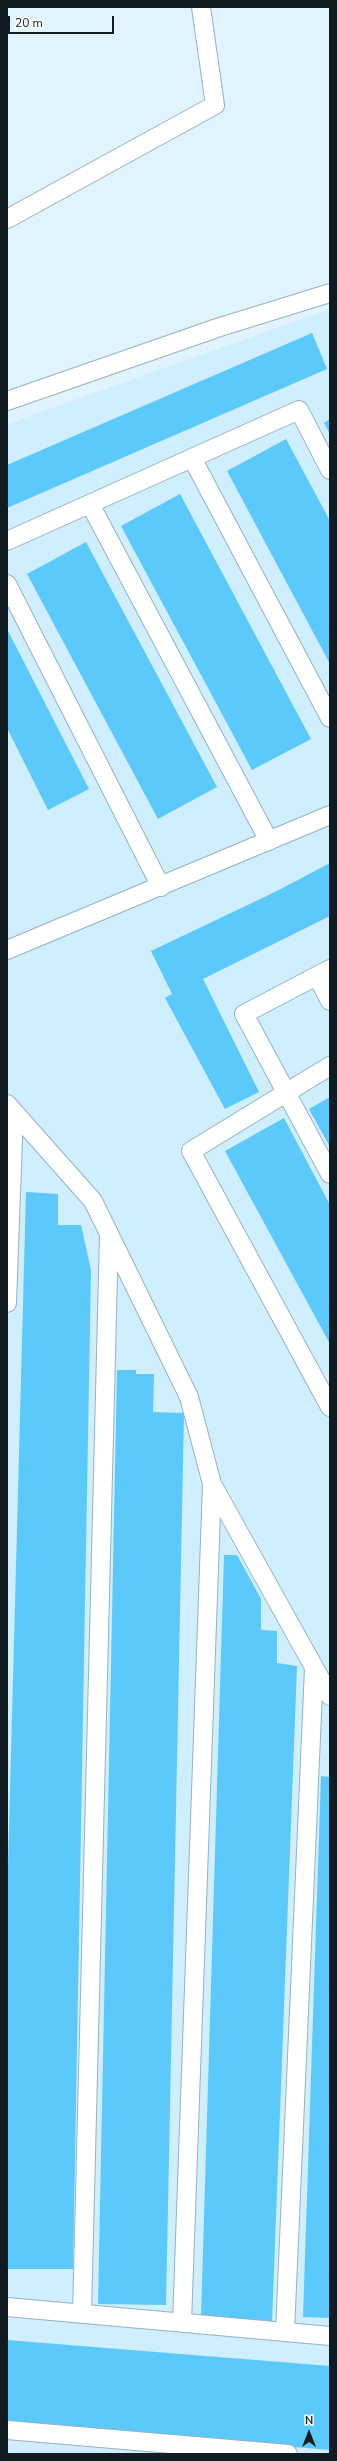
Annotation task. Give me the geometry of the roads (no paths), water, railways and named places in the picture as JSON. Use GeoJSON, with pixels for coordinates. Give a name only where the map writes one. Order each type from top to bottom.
{"type":"FeatureCollection","features":[{"type":"Feature","properties":{"kind":"lane"},"geometry":{"type":"LineString","coordinates":[[7,219],[214,105],[201,7]]}},
{"type":"Feature","properties":{"kind":"lane"},"geometry":{"type":"LineString","coordinates":[[7,401],[220,327],[330,293]]}},
{"type":"Feature","properties":{"kind":"lane"},"geometry":{"type":"LineString","coordinates":[[7,542],[299,410],[330,470]]}},
{"type":"Feature","properties":{"kind":"lane"},"geometry":{"type":"LineString","coordinates":[[192,458],[330,718]]}},
{"type":"Feature","properties":{"kind":"lane"},"geometry":{"type":"LineString","coordinates":[[90,504],[269,841]]}},
{"type":"Feature","properties":{"kind":"lane"},"geometry":{"type":"LineString","coordinates":[[7,584],[161,886]]}},
{"type":"Feature","properties":{"kind":"lane"},"geometry":{"type":"LineString","coordinates":[[7,950],[330,815]]}},
{"type":"Feature","properties":{"kind":"lane"},"geometry":{"type":"LineString","coordinates":[[330,1001],[323,973],[244,1014],[330,1174]]}},
{"type":"Feature","properties":{"kind":"lane"},"geometry":{"type":"LineString","coordinates":[[330,1066],[191,1150],[330,1407]]}},
{"type":"Feature","properties":{"kind":"lane"},"geometry":{"type":"LineString","coordinates":[[10,1108],[93,1201],[189,1397],[212,1484],[330,1696]]}},
{"type":"Feature","properties":{"kind":"lane"},"geometry":{"type":"LineString","coordinates":[[7,1303],[10,1108]]}},
{"type":"Feature","properties":{"kind":"lane"},"geometry":{"type":"LineString","coordinates":[[82,2314],[109,1234]]}},
{"type":"Feature","properties":{"kind":"lane"},"geometry":{"type":"LineString","coordinates":[[182,2323],[212,1484]]}},
{"type":"Feature","properties":{"kind":"lane"},"geometry":{"type":"LineString","coordinates":[[286,2332],[314,1668]]}},
{"type":"Feature","properties":{"kind":"lane"},"geometry":{"type":"LineString","coordinates":[[7,2307],[330,2336]]}},
{"type":"Feature","properties":{"kind":"lane"},"geometry":{"type":"LineString","coordinates":[[7,2430],[288,2454]]}}]}
